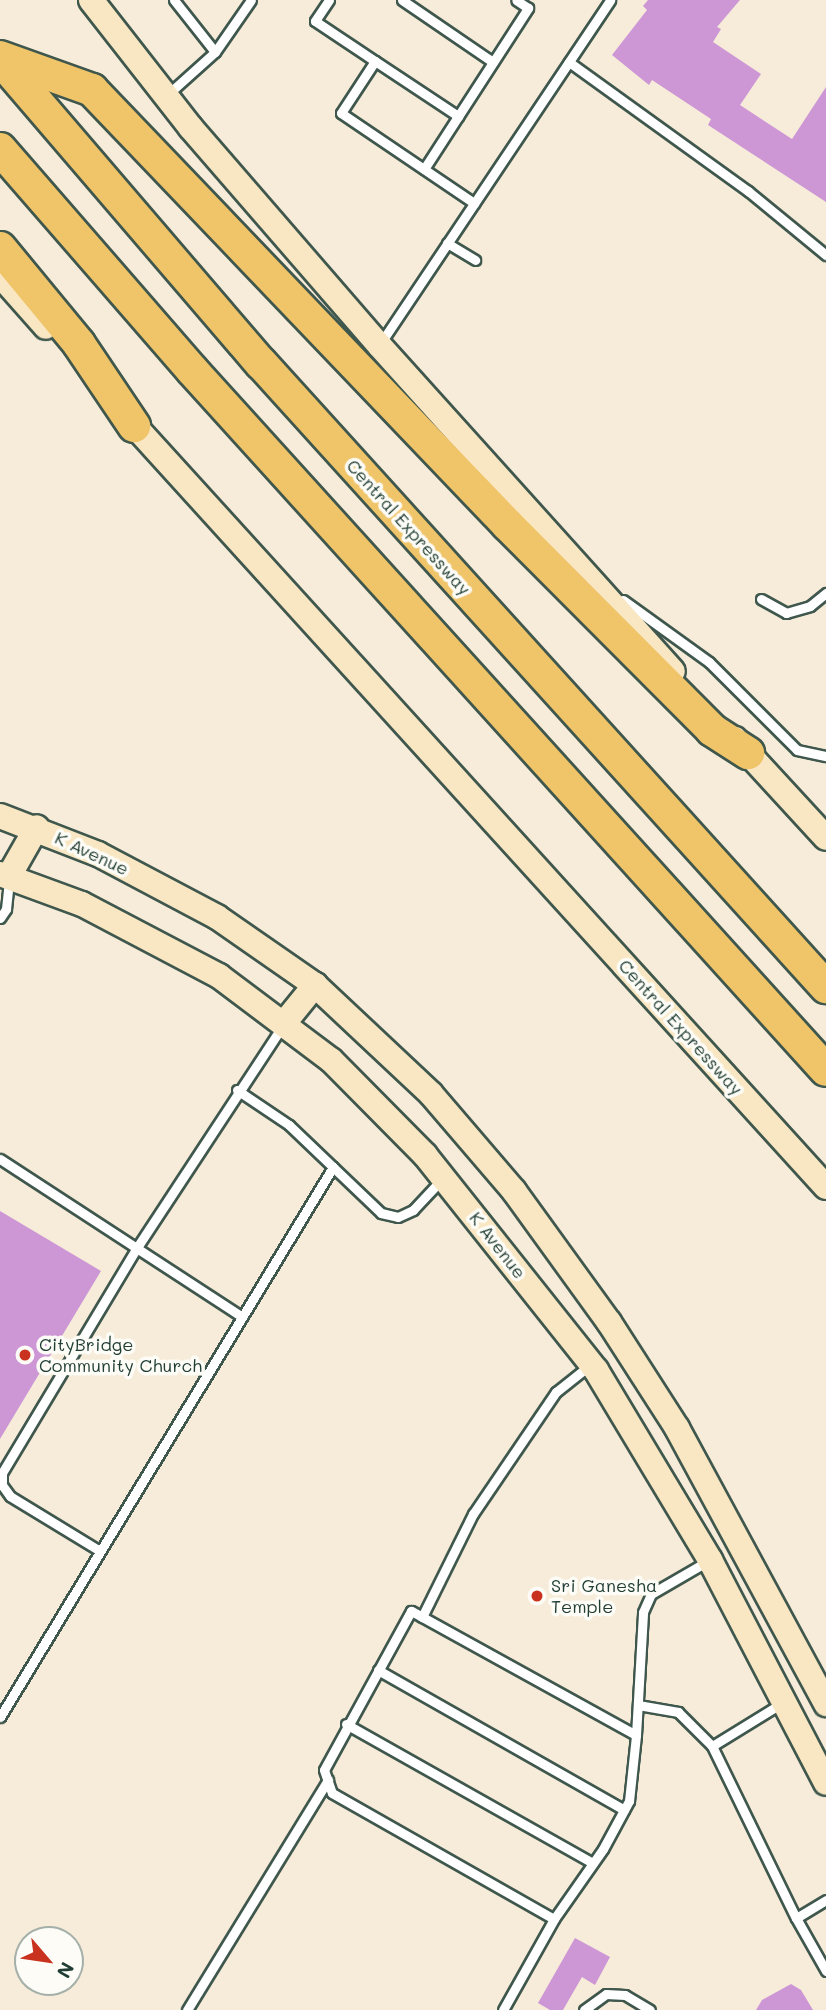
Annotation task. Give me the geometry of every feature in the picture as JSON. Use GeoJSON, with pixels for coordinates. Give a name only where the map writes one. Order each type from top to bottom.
{"type":"FeatureCollection","features":[{"type":"Feature","properties":{"kind":"highway"},"geometry":{"type":"LineString","coordinates":[[0,58],[92,90],[508,525],[712,730],[748,753]]}},
{"type":"Feature","properties":{"kind":"highway","name":"Central Expressway"},"geometry":{"type":"LineString","coordinates":[[0,58],[261,363],[826,987]]}},
{"type":"Feature","properties":{"kind":"highway"},"geometry":{"type":"LineString","coordinates":[[0,149],[192,370],[826,1070]]}},
{"type":"Feature","properties":{"kind":"highway"},"geometry":{"type":"LineString","coordinates":[[0,247],[79,344],[134,426]]}},
{"type":"Feature","properties":{"kind":"main road"},"geometry":{"type":"LineString","coordinates":[[91,0],[166,96],[379,345],[826,838]]}},
{"type":"Feature","properties":{"kind":"main road","name":"Central Expressway"},"geometry":{"type":"LineString","coordinates":[[0,275],[826,1187]]}},
{"type":"Feature","properties":{"kind":"main road","name":"K Avenue"},"geometry":{"type":"LineString","coordinates":[[0,816],[37,827],[217,917],[315,985],[432,1094],[479,1147],[609,1322],[677,1428],[826,1704]]}},
{"type":"Feature","properties":{"kind":"main road"},"geometry":{"type":"LineString","coordinates":[[3,877],[37,827]]}},
{"type":"Feature","properties":{"kind":"main road","name":"K Avenue"},"geometry":{"type":"LineString","coordinates":[[3,877],[145,934],[285,1022],[382,1109],[443,1177],[591,1364],[710,1560],[826,1783]]}},
{"type":"Feature","properties":{"kind":"main road"},"geometry":{"type":"LineString","coordinates":[[285,1022],[315,985]]}},
{"type":"Feature","properties":{"kind":"lane"},"geometry":{"type":"LineString","coordinates":[[174,0],[215,52]]}},
{"type":"Feature","properties":{"kind":"lane"},"geometry":{"type":"LineString","coordinates":[[166,96],[215,52],[251,0]]}},
{"type":"Feature","properties":{"kind":"lane"},"geometry":{"type":"LineString","coordinates":[[329,0],[315,21],[458,116]]}},
{"type":"Feature","properties":{"kind":"lane"},"geometry":{"type":"LineString","coordinates":[[402,0],[493,62]]}},
{"type":"Feature","properties":{"kind":"lane"},"geometry":{"type":"LineString","coordinates":[[424,169],[528,8],[516,0]]}},
{"type":"Feature","properties":{"kind":"lane"},"geometry":{"type":"LineString","coordinates":[[379,345],[610,0]]}},
{"type":"Feature","properties":{"kind":"lane"},"geometry":{"type":"LineString","coordinates":[[375,61],[341,113],[474,203]]}},
{"type":"Feature","properties":{"kind":"lane"},"geometry":{"type":"LineString","coordinates":[[569,62],[748,191],[826,255]]}},
{"type":"Feature","properties":{"kind":"lane"},"geometry":{"type":"LineString","coordinates":[[447,243],[475,260]]}},
{"type":"Feature","properties":{"kind":"lane"},"geometry":{"type":"LineString","coordinates":[[583,572],[709,662],[797,750],[826,756]]}},
{"type":"Feature","properties":{"kind":"lane"},"geometry":{"type":"LineString","coordinates":[[761,599],[786,614],[810,606],[826,593]]}},
{"type":"Feature","properties":{"kind":"lane"},"geometry":{"type":"LineString","coordinates":[[0,918],[6,909],[3,877]]}},
{"type":"Feature","properties":{"kind":"lane"},"geometry":{"type":"LineString","coordinates":[[100,1551],[10,1496],[2,1485],[2,1474],[136,1249],[237,1090],[285,1022]]}},
{"type":"Feature","properties":{"kind":"lane"},"geometry":{"type":"LineString","coordinates":[[237,1090],[289,1125],[381,1213],[398,1217],[413,1210],[443,1177]]}},
{"type":"Feature","properties":{"kind":"lane"},"geometry":{"type":"LineString","coordinates":[[0,1159],[242,1317]]}},
{"type":"Feature","properties":{"kind":"lane"},"geometry":{"type":"LineString","coordinates":[[0,1717],[333,1167]]}},
{"type":"Feature","properties":{"kind":"lane"},"geometry":{"type":"LineString","coordinates":[[422,1617],[473,1514],[556,1392],[591,1364]]}},
{"type":"Feature","properties":{"kind":"lane"},"geometry":{"type":"LineString","coordinates":[[503,2010],[554,1919],[593,1863],[624,1810],[636,1735],[643,1612],[652,1594],[710,1560]]}},
{"type":"Feature","properties":{"kind":"lane"},"geometry":{"type":"LineString","coordinates":[[554,1919],[332,1793],[324,1769],[346,1724],[411,1611],[636,1735]]}},
{"type":"Feature","properties":{"kind":"lane"},"geometry":{"type":"LineString","coordinates":[[378,1670],[624,1810]]}},
{"type":"Feature","properties":{"kind":"lane"},"geometry":{"type":"LineString","coordinates":[[712,1746],[784,1702]]}},
{"type":"Feature","properties":{"kind":"lane"},"geometry":{"type":"LineString","coordinates":[[638,1705],[678,1712],[712,1746],[796,1918],[826,1971]]}},
{"type":"Feature","properties":{"kind":"lane"},"geometry":{"type":"LineString","coordinates":[[346,1724],[593,1863]]}},
{"type":"Feature","properties":{"kind":"lane"},"geometry":{"type":"LineString","coordinates":[[187,2010],[328,1780]]}},
{"type":"Feature","properties":{"kind":"lane"},"geometry":{"type":"LineString","coordinates":[[796,1918],[826,1900]]}},
{"type":"Feature","properties":{"kind":"lane"},"geometry":{"type":"LineString","coordinates":[[584,2010],[606,1994],[625,1995],[650,2010]]}},
{"type":"Feature","properties":{"kind":"building"},"geometry":{"type":"Polygon","coordinates":[[[648,0],[740,0],[717,27],[721,29],[713,42],[761,74],[740,105],[792,139],[826,87],[826,202],[708,125],[711,119],[652,80],[649,85],[612,55],[647,10],[643,6],[648,0]]]}},
{"type":"Feature","properties":{"kind":"building","name":"CityBridge Community Church"},"geometry":{"type":"Polygon","coordinates":[[[0,1211],[101,1271],[0,1439],[0,1211]]]}},
{"type":"Feature","properties":{"kind":"building"},"geometry":{"type":"Polygon","coordinates":[[[575,1938],[610,1957],[595,1985],[582,1977],[563,2010],[550,2010],[538,2003],[575,1938]]]}},
{"type":"Feature","properties":{"kind":"building"},"geometry":{"type":"Polygon","coordinates":[[[791,1984],[801,1990],[813,2010],[756,2010],[762,2000],[791,1984]]]}},
{"type":"Feature","properties":{"kind":"place","name":"CityBridge Community Church"},"geometry":{"type":"Point","coordinates":[25,1355]}},
{"type":"Feature","properties":{"kind":"place","name":"Sri Ganesha Temple"},"geometry":{"type":"Point","coordinates":[537,1596]}}]}
